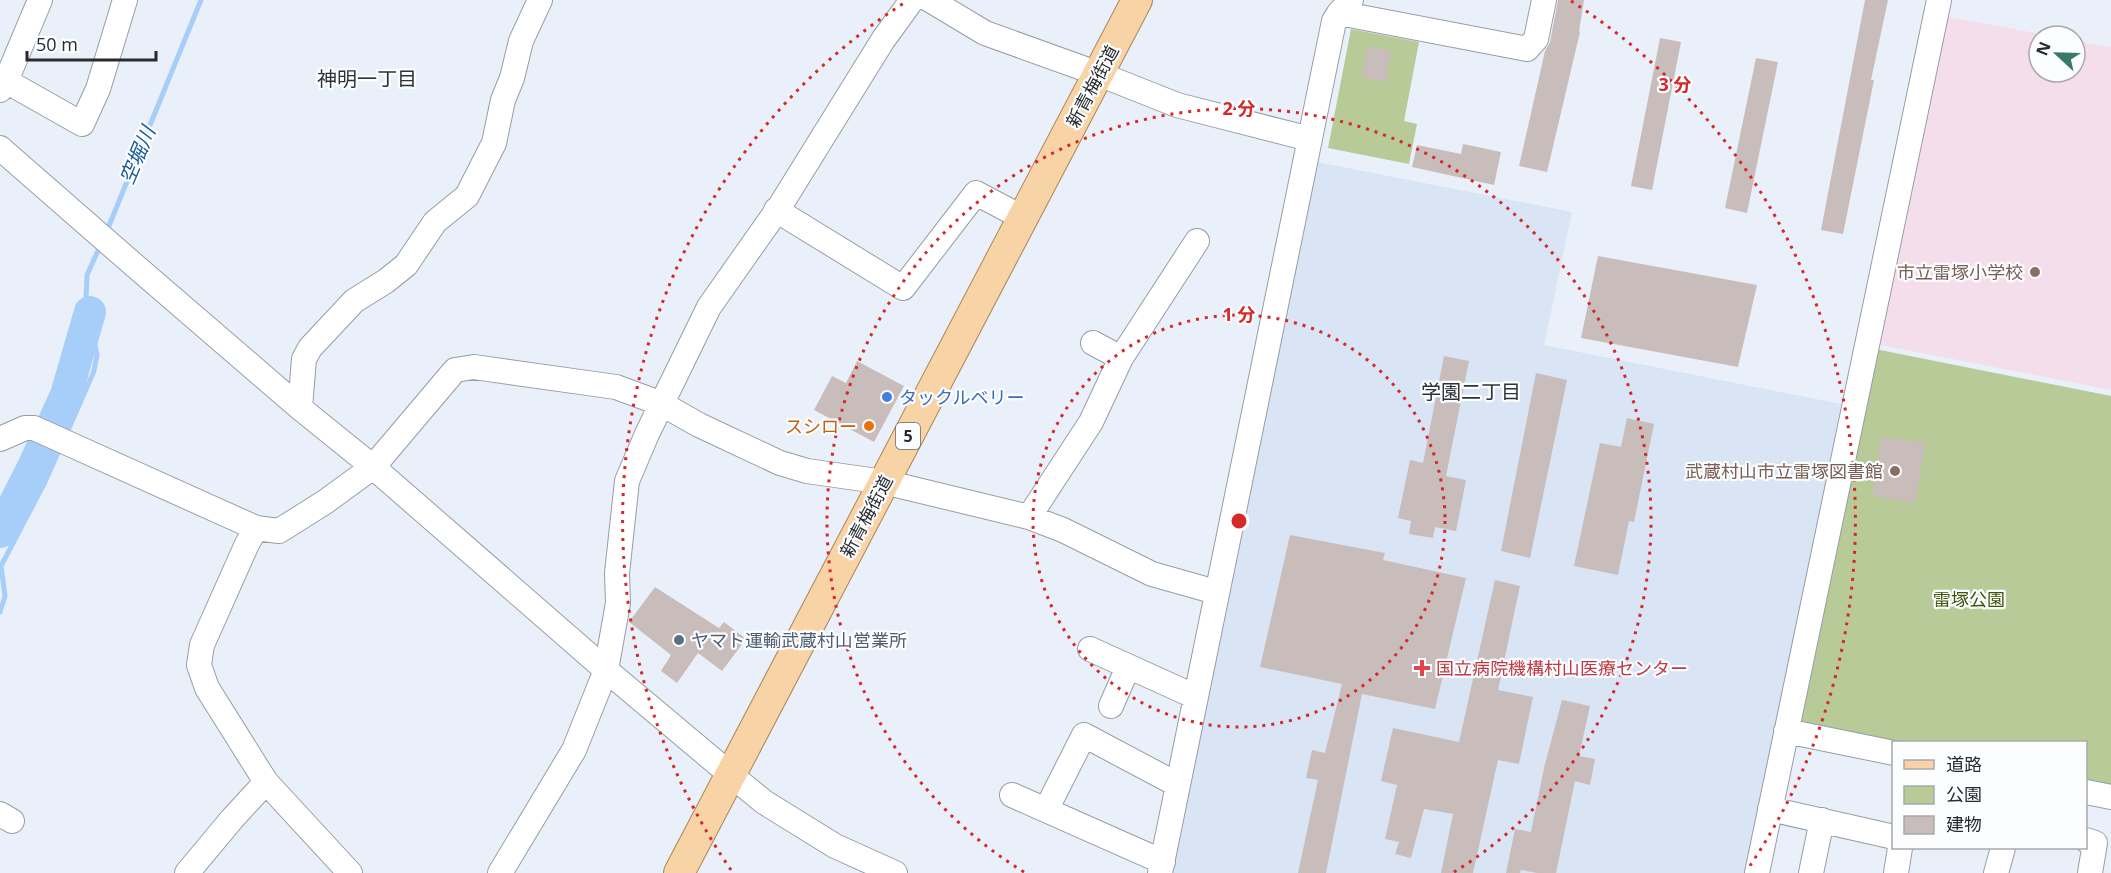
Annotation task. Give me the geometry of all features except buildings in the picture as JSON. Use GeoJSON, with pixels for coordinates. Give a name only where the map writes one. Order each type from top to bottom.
{"type":"FeatureCollection","features":[{"type":"Feature","properties":{"kind":"main road","name":"新青梅街道"},"geometry":{"type":"LineString","coordinates":[[680,873],[1137,0]]}},
{"type":"Feature","properties":{"kind":"street"},"geometry":{"type":"LineString","coordinates":[[40,0],[3,86],[82,124],[98,89],[125,0]]}},
{"type":"Feature","properties":{"kind":"street"},"geometry":{"type":"LineString","coordinates":[[300,408],[304,359],[310,348],[354,301],[406,265],[435,222],[467,196],[494,143],[503,100],[512,78],[521,41],[540,0]]}},
{"type":"Feature","properties":{"kind":"street"},"geometry":{"type":"LineString","coordinates":[[500,873],[574,750],[606,670],[618,603],[617,573],[627,481],[662,404],[709,307],[776,210],[883,40],[912,0]]}},
{"type":"Feature","properties":{"kind":"street"},"geometry":{"type":"LineString","coordinates":[[930,0],[985,33],[1177,105],[1310,139]]}},
{"type":"Feature","properties":{"kind":"street"},"geometry":{"type":"LineString","coordinates":[[1012,795],[1161,867],[1334,21],[1345,6],[1527,49],[1536,39],[1544,0]]}},
{"type":"Feature","properties":{"kind":"street"},"geometry":{"type":"LineString","coordinates":[[1757,873],[1939,0]]}},
{"type":"Feature","properties":{"kind":"street"},"geometry":{"type":"LineString","coordinates":[[0,148],[731,776],[764,802],[835,846],[895,873]]}},
{"type":"Feature","properties":{"kind":"street"},"geometry":{"type":"LineString","coordinates":[[776,210],[903,288],[976,193],[1023,218]]}},
{"type":"Feature","properties":{"kind":"street"},"geometry":{"type":"LineString","coordinates":[[1029,518],[1091,422],[1120,358],[1197,241]]}},
{"type":"Feature","properties":{"kind":"street"},"geometry":{"type":"LineString","coordinates":[[1093,343],[1120,358]]}},
{"type":"Feature","properties":{"kind":"street"},"geometry":{"type":"LineString","coordinates":[[0,439],[25,428],[34,428],[256,528],[279,531],[325,502],[373,467],[455,370],[474,366],[616,387],[662,404],[699,425],[780,463],[807,471],[884,482],[1029,518],[1063,530],[1152,574],[1216,592]]}},
{"type":"Feature","properties":{"kind":"street"},"geometry":{"type":"LineString","coordinates":[[256,528],[202,645],[199,665],[207,688],[266,782],[350,873]]}},
{"type":"Feature","properties":{"kind":"street"},"geometry":{"type":"LineString","coordinates":[[1090,649],[1196,697]]}},
{"type":"Feature","properties":{"kind":"street"},"geometry":{"type":"LineString","coordinates":[[1111,706],[1128,667]]}},
{"type":"Feature","properties":{"kind":"street"},"geometry":{"type":"LineString","coordinates":[[1786,731],[1892,753]]}},
{"type":"Feature","properties":{"kind":"street"},"geometry":{"type":"LineString","coordinates":[[1046,810],[1084,735],[1178,785]]}},
{"type":"Feature","properties":{"kind":"street"},"geometry":{"type":"LineString","coordinates":[[187,873],[266,782]]}},
{"type":"Feature","properties":{"kind":"street"},"geometry":{"type":"LineString","coordinates":[[2087,792],[2111,797]]}},
{"type":"Feature","properties":{"kind":"street"},"geometry":{"type":"LineString","coordinates":[[1770,809],[1892,837]]}},
{"type":"Feature","properties":{"kind":"street"},"geometry":{"type":"LineString","coordinates":[[1811,873],[1822,819]]}},
{"type":"Feature","properties":{"kind":"street"},"geometry":{"type":"LineString","coordinates":[[2087,841],[2095,843],[2090,873]]}},
{"type":"Feature","properties":{"kind":"street"},"geometry":{"type":"LineString","coordinates":[[1896,873],[1900,849]]}},
{"type":"Feature","properties":{"kind":"street"},"geometry":{"type":"LineString","coordinates":[[1996,873],[2003,849]]}},
{"type":"Feature","properties":{"kind":"shaded area"},"geometry":{"type":"Polygon","coordinates":[[[1944,16],[2027,32],[2027,84],[2087,84],[2087,43],[2111,47],[2111,390],[1876,344],[1944,16]]]}},
{"type":"Feature","properties":{"kind":"shaded area"},"geometry":{"type":"Polygon","coordinates":[[[1317,162],[1572,212],[1544,345],[1841,404],[1747,873],[1169,873],[1317,162]]]}},
{"type":"Feature","properties":{"kind":"green space"},"geometry":{"type":"Polygon","coordinates":[[[1351,29],[1419,42],[1404,121],[1417,124],[1409,164],[1328,148],[1351,29]]]}},
{"type":"Feature","properties":{"kind":"green space","name":"雷塚公園"},"geometry":{"type":"Polygon","coordinates":[[[1875,349],[2111,396],[2111,804],[2087,799],[2087,741],[1892,742],[1796,739],[1875,349]]]}},
{"type":"Feature","properties":{"kind":"waterway","name":"空堀川"},"geometry":{"type":"LineString","coordinates":[[106,233],[201,0]]}},
{"type":"Feature","properties":{"kind":"waterway","name":"空堀川"},"geometry":{"type":"LineString","coordinates":[[66,435],[94,371],[97,355],[86,298],[87,275],[101,244]]}},
{"type":"Feature","properties":{"kind":"waterway","name":"空堀川"},"geometry":{"type":"LineString","coordinates":[[0,532],[66,395],[90,312]]}},
{"type":"Feature","properties":{"kind":"waterway","name":"空堀川"},"geometry":{"type":"LineString","coordinates":[[0,612],[5,596],[1,566],[61,446]]}},
{"type":"Feature","properties":{"kind":"place","name":"市立雷塚小学校"},"geometry":{"type":"Point","coordinates":[2035,272]}},
{"type":"Feature","properties":{"kind":"place","name":"タックルベリー"},"geometry":{"type":"Point","coordinates":[887,397]}},
{"type":"Feature","properties":{"kind":"place","name":"スシロー"},"geometry":{"type":"Point","coordinates":[869,426]}},
{"type":"Feature","properties":{"kind":"place","name":"武蔵村山市立雷塚図書館"},"geometry":{"type":"Point","coordinates":[1895,471]}},
{"type":"Feature","properties":{"kind":"place","name":"ヤマト運輸武蔵村山営業所"},"geometry":{"type":"Point","coordinates":[679,640]}},
{"type":"Feature","properties":{"kind":"place","name":"国立病院機構村山医療センター"},"geometry":{"type":"Point","coordinates":[1422,668]}},
{"type":"Feature","properties":{"kind":"district","name":"神明一丁目"},"geometry":{"type":"Point","coordinates":[367,78]}},
{"type":"Feature","properties":{"kind":"district","name":"学園二丁目"},"geometry":{"type":"Point","coordinates":[1471,391]}}]}
